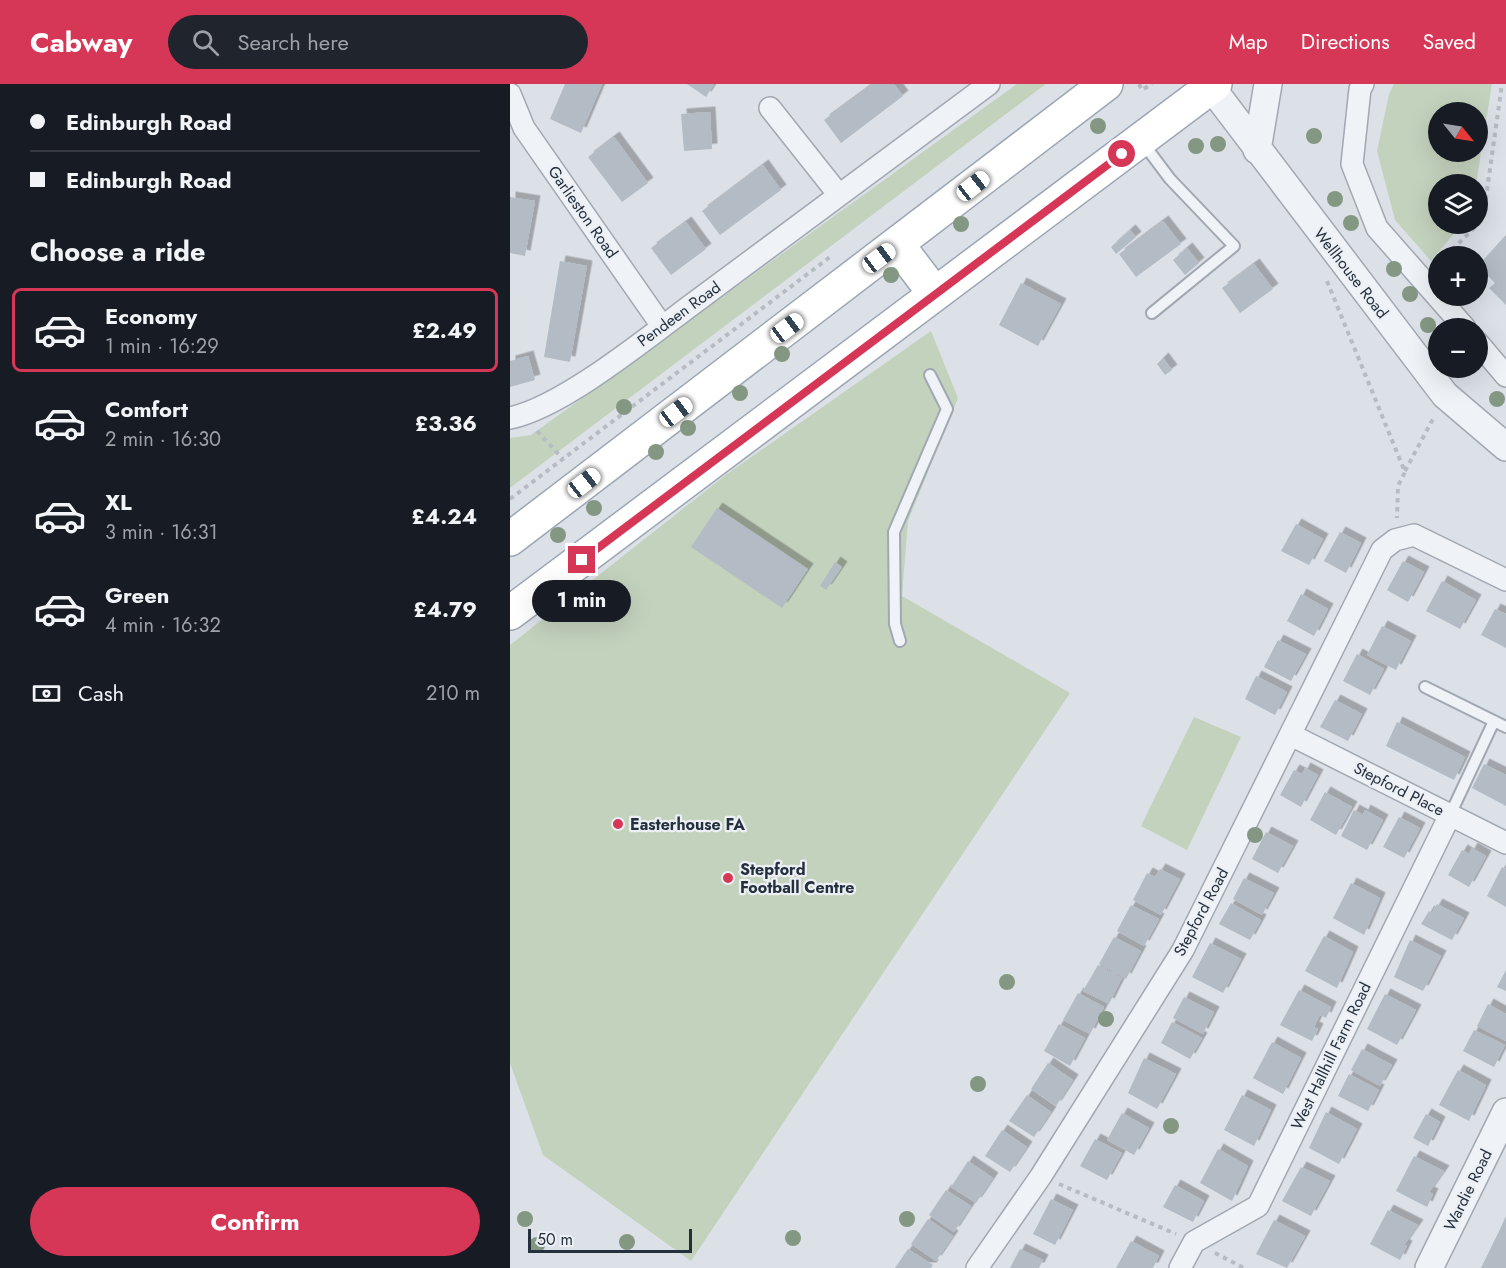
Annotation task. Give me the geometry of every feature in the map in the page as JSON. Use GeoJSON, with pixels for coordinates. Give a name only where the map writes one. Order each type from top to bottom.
{"type":"FeatureCollection","features":[{"type":"Feature","properties":{"kind":"main road"},"geometry":{"type":"LineString","coordinates":[[510,539],[1106,84]]}},
{"type":"Feature","properties":{"kind":"main road"},"geometry":{"type":"LineString","coordinates":[[510,613],[1141,140],[1211,85]]}},
{"type":"Feature","properties":{"kind":"main road"},"geometry":{"type":"LineString","coordinates":[[897,244],[935,294]]}},
{"type":"Feature","properties":{"kind":"street","name":"Pendeen Road"},"geometry":{"type":"LineString","coordinates":[[510,418],[523,415],[568,392],[662,326],[989,84]]}},
{"type":"Feature","properties":{"kind":"street"},"geometry":{"type":"LineString","coordinates":[[1257,150],[1268,84]]}},
{"type":"Feature","properties":{"kind":"street"},"geometry":{"type":"LineString","coordinates":[[1363,84],[1360,89],[1352,164],[1377,228],[1456,318]]}},
{"type":"Feature","properties":{"kind":"street","name":"Wellhouse Road"},"geometry":{"type":"LineString","coordinates":[[1211,85],[1257,150],[1445,395],[1506,447]]}},
{"type":"Feature","properties":{"kind":"street","name":"Garlieston Road"},"geometry":{"type":"LineString","coordinates":[[510,94],[524,128],[662,326]]}},
{"type":"Feature","properties":{"kind":"street"},"geometry":{"type":"LineString","coordinates":[[770,108],[839,195]]}},
{"type":"Feature","properties":{"kind":"street"},"geometry":{"type":"LineString","coordinates":[[1488,355],[1506,376]]}},
{"type":"Feature","properties":{"kind":"street"},"geometry":{"type":"LineString","coordinates":[[1395,540],[1414,535],[1506,580]]}},
{"type":"Feature","properties":{"kind":"street","name":"Stepford Road"},"geometry":{"type":"LineString","coordinates":[[977,1268],[1041,1176],[1183,950],[1383,549],[1395,540]]}},
{"type":"Feature","properties":{"kind":"street","name":"Stepford Place"},"geometry":{"type":"LineString","coordinates":[[1291,735],[1506,843]]}},
{"type":"Feature","properties":{"kind":"street","name":"West Hallhill Farm Road"},"geometry":{"type":"LineString","coordinates":[[1194,1242],[1258,1206],[1450,815]]}},
{"type":"Feature","properties":{"kind":"street","name":"Wardie Road"},"geometry":{"type":"LineString","coordinates":[[1429,1268],[1506,1112]]}},
{"type":"Feature","properties":{"kind":"street"},"geometry":{"type":"LineString","coordinates":[[1180,1268],[1194,1242]]}},
{"type":"Feature","properties":{"kind":"lane"},"geometry":{"type":"LineString","coordinates":[[1141,140],[1170,180],[1234,246],[1152,313]]}},
{"type":"Feature","properties":{"kind":"lane"},"geometry":{"type":"LineString","coordinates":[[900,641],[895,624],[894,532],[947,409],[930,375]]}},
{"type":"Feature","properties":{"kind":"lane"},"geometry":{"type":"LineString","coordinates":[[1425,687],[1506,727]]}},
{"type":"Feature","properties":{"kind":"lane"},"geometry":{"type":"LineString","coordinates":[[1450,815],[1494,720]]}},
{"type":"Feature","properties":{"kind":"path"},"geometry":{"type":"LineString","coordinates":[[1139,84],[1142,90],[1152,84]]}},
{"type":"Feature","properties":{"kind":"path"},"geometry":{"type":"LineString","coordinates":[[1456,246],[1483,219],[1502,84]]}},
{"type":"Feature","properties":{"kind":"path"},"geometry":{"type":"LineString","coordinates":[[510,499],[840,250]]}},
{"type":"Feature","properties":{"kind":"path"},"geometry":{"type":"LineString","coordinates":[[1324,274],[1405,472]]}},
{"type":"Feature","properties":{"kind":"path"},"geometry":{"type":"LineString","coordinates":[[1395,540],[1398,486],[1445,395]]}},
{"type":"Feature","properties":{"kind":"path"},"geometry":{"type":"LineString","coordinates":[[1041,1176],[1194,1242],[1244,1268]]}},
{"type":"Feature","properties":{"kind":"green space"},"geometry":{"type":"Polygon","coordinates":[[[1017,84],[1046,84],[510,488],[510,438],[531,435],[1017,84]]]}},
{"type":"Feature","properties":{"kind":"green space"},"geometry":{"type":"Polygon","coordinates":[[[1394,84],[1492,84],[1488,109],[1488,102],[1428,102],[1428,162],[1480,162],[1478,174],[1428,174],[1428,234],[1454,234],[1444,246],[1428,246],[1428,258],[1395,220],[1377,151],[1389,94],[1394,84]]]}},
{"type":"Feature","properties":{"kind":"green space","name":"Stepford Football Centre"},"geometry":{"type":"Polygon","coordinates":[[[931,331],[958,398],[908,521],[902,596],[1070,693],[691,1261],[543,1155],[510,1063],[510,645],[727,474],[931,331]]]}},
{"type":"Feature","properties":{"kind":"green space"},"geometry":{"type":"Polygon","coordinates":[[[1194,717],[1241,737],[1187,850],[1141,826],[1194,717]]]}},
{"type":"Feature","properties":{"kind":"building"},"geometry":{"type":"Polygon","coordinates":[[[565,84],[602,84],[581,133],[550,119],[565,84]]]}},
{"type":"Feature","properties":{"kind":"building"},"geometry":{"type":"Polygon","coordinates":[[[687,84],[714,84],[706,97],[687,84]]]}},
{"type":"Feature","properties":{"kind":"building"},"geometry":{"type":"Polygon","coordinates":[[[873,84],[894,84],[903,96],[841,143],[824,120],[873,84]]]}},
{"type":"Feature","properties":{"kind":"building"},"geometry":{"type":"Polygon","coordinates":[[[710,112],[712,149],[684,151],[681,114],[710,112]]]}},
{"type":"Feature","properties":{"kind":"building"},"geometry":{"type":"Polygon","coordinates":[[[614,137],[648,183],[622,202],[588,157],[614,137]]]}},
{"type":"Feature","properties":{"kind":"building"},"geometry":{"type":"Polygon","coordinates":[[[763,165],[781,190],[720,235],[702,211],[763,165]]]}},
{"type":"Feature","properties":{"kind":"building"},"geometry":{"type":"Polygon","coordinates":[[[510,197],[535,201],[525,256],[510,253],[510,197]]]}},
{"type":"Feature","properties":{"kind":"building"},"geometry":{"type":"Polygon","coordinates":[[[1163,221],[1181,244],[1136,277],[1119,254],[1163,221]]]}},
{"type":"Feature","properties":{"kind":"building"},"geometry":{"type":"Polygon","coordinates":[[[686,222],[706,249],[671,275],[651,248],[686,222]]]}},
{"type":"Feature","properties":{"kind":"building"},"geometry":{"type":"Polygon","coordinates":[[[1130,230],[1136,237],[1116,254],[1111,247],[1130,230]]]}},
{"type":"Feature","properties":{"kind":"building"},"geometry":{"type":"Polygon","coordinates":[[[1504,237],[1506,239],[1506,305],[1489,288],[1495,283],[1488,276],[1488,255],[1504,237]]]}},
{"type":"Feature","properties":{"kind":"building"},"geometry":{"type":"Polygon","coordinates":[[[1187,248],[1199,263],[1185,275],[1173,260],[1187,248]]]}},
{"type":"Feature","properties":{"kind":"building"},"geometry":{"type":"Polygon","coordinates":[[[560,261],[587,266],[570,362],[544,357],[560,261]]]}},
{"type":"Feature","properties":{"kind":"building"},"geometry":{"type":"Polygon","coordinates":[[[1254,264],[1273,289],[1240,313],[1222,288],[1254,264]]]}},
{"type":"Feature","properties":{"kind":"building"},"geometry":{"type":"Polygon","coordinates":[[[1021,283],[1061,304],[1038,346],[999,325],[1021,283]]]}},
{"type":"Feature","properties":{"kind":"building"},"geometry":{"type":"Polygon","coordinates":[[[528,356],[535,380],[510,387],[510,361],[528,356]]]}},
{"type":"Feature","properties":{"kind":"building"},"geometry":{"type":"Polygon","coordinates":[[[1163,358],[1172,370],[1165,375],[1157,364],[1163,358]]]}},
{"type":"Feature","properties":{"kind":"building"},"geometry":{"type":"Polygon","coordinates":[[[717,508],[808,569],[782,608],[691,547],[717,508]]]}},
{"type":"Feature","properties":{"kind":"building"},"geometry":{"type":"Polygon","coordinates":[[[1296,524],[1323,539],[1309,565],[1281,551],[1296,524]]]}},
{"type":"Feature","properties":{"kind":"building"},"geometry":{"type":"Polygon","coordinates":[[[1340,532],[1361,543],[1346,573],[1324,561],[1340,532]]]}},
{"type":"Feature","properties":{"kind":"building"},"geometry":{"type":"Polygon","coordinates":[[[1403,561],[1424,572],[1408,602],[1387,590],[1403,561]]]}},
{"type":"Feature","properties":{"kind":"building"},"geometry":{"type":"Polygon","coordinates":[[[835,562],[842,567],[826,590],[820,586],[835,562]]]}},
{"type":"Feature","properties":{"kind":"building"},"geometry":{"type":"Polygon","coordinates":[[[1442,581],[1476,600],[1460,629],[1426,611],[1442,581]]]}},
{"type":"Feature","properties":{"kind":"building"},"geometry":{"type":"Polygon","coordinates":[[[1301,594],[1328,609],[1314,636],[1287,621],[1301,594]]]}},
{"type":"Feature","properties":{"kind":"building"},"geometry":{"type":"Polygon","coordinates":[[[1495,609],[1506,614],[1506,648],[1481,635],[1495,609]]]}},
{"type":"Feature","properties":{"kind":"building"},"geometry":{"type":"Polygon","coordinates":[[[1382,626],[1411,641],[1396,670],[1367,655],[1382,626]]]}},
{"type":"Feature","properties":{"kind":"building"},"geometry":{"type":"Polygon","coordinates":[[[1278,640],[1306,654],[1291,681],[1264,667],[1278,640]]]}},
{"type":"Feature","properties":{"kind":"building"},"geometry":{"type":"Polygon","coordinates":[[[1357,654],[1384,669],[1370,695],[1343,681],[1357,654]]]}},
{"type":"Feature","properties":{"kind":"building"},"geometry":{"type":"Polygon","coordinates":[[[1256,676],[1287,692],[1275,715],[1245,699],[1256,676]]]}},
{"type":"Feature","properties":{"kind":"building"},"geometry":{"type":"Polygon","coordinates":[[[1335,700],[1362,714],[1348,741],[1320,727],[1335,700]]]}},
{"type":"Feature","properties":{"kind":"building"},"geometry":{"type":"Polygon","coordinates":[[[1397,722],[1465,757],[1454,780],[1386,746],[1397,722]]]}},
{"type":"Feature","properties":{"kind":"building"},"geometry":{"type":"Polygon","coordinates":[[[1484,764],[1506,775],[1506,806],[1472,788],[1484,764]]]}},
{"type":"Feature","properties":{"kind":"building"},"geometry":{"type":"Polygon","coordinates":[[[1305,768],[1318,775],[1301,807],[1280,795],[1294,770],[1302,774],[1305,768]]]}},
{"type":"Feature","properties":{"kind":"building"},"geometry":{"type":"Polygon","coordinates":[[[1325,792],[1352,807],[1336,835],[1310,820],[1325,792]]]}},
{"type":"Feature","properties":{"kind":"building"},"geometry":{"type":"Polygon","coordinates":[[[1354,810],[1363,815],[1365,810],[1383,820],[1367,850],[1341,836],[1354,810]]]}},
{"type":"Feature","properties":{"kind":"building"},"geometry":{"type":"Polygon","coordinates":[[[1399,817],[1420,828],[1404,858],[1383,847],[1399,817]]]}},
{"type":"Feature","properties":{"kind":"building"},"geometry":{"type":"Polygon","coordinates":[[[1266,832],[1293,846],[1278,873],[1252,859],[1266,832]]]}},
{"type":"Feature","properties":{"kind":"building"},"geometry":{"type":"Polygon","coordinates":[[[1472,848],[1486,856],[1469,887],[1448,875],[1462,850],[1469,854],[1472,848]]]}},
{"type":"Feature","properties":{"kind":"building"},"geometry":{"type":"Polygon","coordinates":[[[1502,867],[1506,869],[1506,907],[1487,896],[1502,867]]]}},
{"type":"Feature","properties":{"kind":"building"},"geometry":{"type":"Polygon","coordinates":[[[1160,869],[1180,879],[1161,915],[1133,900],[1147,873],[1155,877],[1160,869]]]}},
{"type":"Feature","properties":{"kind":"building"},"geometry":{"type":"Polygon","coordinates":[[[1244,878],[1274,893],[1262,915],[1233,899],[1244,878]]]}},
{"type":"Feature","properties":{"kind":"building"},"geometry":{"type":"Polygon","coordinates":[[[1351,883],[1380,898],[1364,935],[1333,918],[1351,883]]]}},
{"type":"Feature","properties":{"kind":"building"},"geometry":{"type":"Polygon","coordinates":[[[1231,903],[1261,920],[1250,940],[1219,924],[1231,903]]]}},
{"type":"Feature","properties":{"kind":"building"},"geometry":{"type":"Polygon","coordinates":[[[1437,904],[1464,918],[1452,940],[1421,924],[1429,911],[1432,913],[1437,904]]]}},
{"type":"Feature","properties":{"kind":"building"},"geometry":{"type":"Polygon","coordinates":[[[1131,905],[1159,919],[1144,946],[1117,931],[1131,905]]]}},
{"type":"Feature","properties":{"kind":"building"},"geometry":{"type":"Polygon","coordinates":[[[1324,936],[1353,952],[1337,988],[1305,971],[1324,936]]]}},
{"type":"Feature","properties":{"kind":"building"},"geometry":{"type":"Polygon","coordinates":[[[1114,937],[1141,951],[1126,979],[1099,964],[1114,937]]]}},
{"type":"Feature","properties":{"kind":"building"},"geometry":{"type":"Polygon","coordinates":[[[1410,940],[1441,956],[1423,991],[1394,977],[1410,940]]]}},
{"type":"Feature","properties":{"kind":"building"},"geometry":{"type":"Polygon","coordinates":[[[1210,943],[1241,959],[1223,993],[1192,977],[1210,943]]]}},
{"type":"Feature","properties":{"kind":"building"},"geometry":{"type":"Polygon","coordinates":[[[1098,965],[1122,978],[1109,1004],[1083,991],[1098,965]]]}},
{"type":"Feature","properties":{"kind":"building"},"geometry":{"type":"Polygon","coordinates":[[[1506,970],[1506,991],[1497,987],[1506,970]]]}},
{"type":"Feature","properties":{"kind":"building"},"geometry":{"type":"Polygon","coordinates":[[[1299,990],[1331,1007],[1326,1018],[1320,1015],[1314,1027],[1318,1029],[1312,1041],[1280,1025],[1299,990]]]}},
{"type":"Feature","properties":{"kind":"building"},"geometry":{"type":"Polygon","coordinates":[[[1078,993],[1104,1007],[1090,1034],[1063,1020],[1078,993]]]}},
{"type":"Feature","properties":{"kind":"building"},"geometry":{"type":"Polygon","coordinates":[[[1385,994],[1416,1010],[1397,1045],[1367,1029],[1385,994]]]}},
{"type":"Feature","properties":{"kind":"building"},"geometry":{"type":"Polygon","coordinates":[[[1184,997],[1214,1012],[1203,1034],[1173,1018],[1184,997]]]}},
{"type":"Feature","properties":{"kind":"building"},"geometry":{"type":"Polygon","coordinates":[[[1488,1004],[1506,1014],[1506,1041],[1477,1026],[1488,1004]]]}},
{"type":"Feature","properties":{"kind":"building"},"geometry":{"type":"Polygon","coordinates":[[[1172,1022],[1202,1038],[1190,1059],[1161,1043],[1172,1022]]]}},
{"type":"Feature","properties":{"kind":"building"},"geometry":{"type":"Polygon","coordinates":[[[1059,1024],[1085,1038],[1070,1066],[1044,1051],[1059,1024]]]}},
{"type":"Feature","properties":{"kind":"building"},"geometry":{"type":"Polygon","coordinates":[[[1474,1030],[1505,1045],[1494,1067],[1463,1051],[1474,1030]]]}},
{"type":"Feature","properties":{"kind":"building"},"geometry":{"type":"Polygon","coordinates":[[[1272,1042],[1301,1058],[1283,1094],[1253,1078],[1272,1042]]]}},
{"type":"Feature","properties":{"kind":"building"},"geometry":{"type":"Polygon","coordinates":[[[1362,1049],[1392,1065],[1380,1086],[1351,1070],[1362,1049]]]}},
{"type":"Feature","properties":{"kind":"building"},"geometry":{"type":"Polygon","coordinates":[[[1144,1058],[1176,1074],[1157,1109],[1128,1093],[1144,1058]]]}},
{"type":"Feature","properties":{"kind":"building"},"geometry":{"type":"Polygon","coordinates":[[[1048,1063],[1073,1080],[1056,1106],[1031,1089],[1048,1063]]]}},
{"type":"Feature","properties":{"kind":"building"},"geometry":{"type":"Polygon","coordinates":[[[1458,1070],[1486,1085],[1469,1121],[1439,1105],[1458,1070]]]}},
{"type":"Feature","properties":{"kind":"building"},"geometry":{"type":"Polygon","coordinates":[[[1349,1074],[1379,1090],[1368,1111],[1338,1096],[1349,1074]]]}},
{"type":"Feature","properties":{"kind":"building"},"geometry":{"type":"Polygon","coordinates":[[[1027,1095],[1051,1112],[1034,1137],[1009,1121],[1027,1095]]]}},
{"type":"Feature","properties":{"kind":"building"},"geometry":{"type":"Polygon","coordinates":[[[1242,1095],[1271,1110],[1254,1146],[1224,1130],[1242,1095]]]}},
{"type":"Feature","properties":{"kind":"building"},"geometry":{"type":"Polygon","coordinates":[[[1326,1112],[1357,1129],[1339,1164],[1309,1148],[1326,1112]]]}},
{"type":"Feature","properties":{"kind":"building"},"geometry":{"type":"Polygon","coordinates":[[[1122,1113],[1149,1128],[1134,1155],[1107,1140],[1122,1113]]]}},
{"type":"Feature","properties":{"kind":"building"},"geometry":{"type":"Polygon","coordinates":[[[1426,1114],[1440,1122],[1428,1146],[1413,1138],[1426,1114]]]}},
{"type":"Feature","properties":{"kind":"building"},"geometry":{"type":"Polygon","coordinates":[[[1002,1130],[1027,1147],[1010,1172],[985,1156],[1002,1130]]]}},
{"type":"Feature","properties":{"kind":"building"},"geometry":{"type":"Polygon","coordinates":[[[1095,1139],[1122,1153],[1107,1180],[1080,1166],[1095,1139]]]}},
{"type":"Feature","properties":{"kind":"building"},"geometry":{"type":"Polygon","coordinates":[[[1218,1149],[1248,1166],[1232,1201],[1200,1183],[1218,1149]]]}},
{"type":"Feature","properties":{"kind":"building"},"geometry":{"type":"Polygon","coordinates":[[[1414,1156],[1444,1171],[1429,1192],[1433,1194],[1427,1207],[1396,1191],[1414,1156]]]}},
{"type":"Feature","properties":{"kind":"building"},"geometry":{"type":"Polygon","coordinates":[[[968,1161],[993,1178],[976,1203],[951,1187],[968,1161]]]}},
{"type":"Feature","properties":{"kind":"building"},"geometry":{"type":"Polygon","coordinates":[[[1301,1167],[1330,1181],[1311,1216],[1282,1201],[1301,1167]]]}},
{"type":"Feature","properties":{"kind":"building"},"geometry":{"type":"Polygon","coordinates":[[[1175,1185],[1204,1201],[1193,1222],[1163,1207],[1175,1185]]]}},
{"type":"Feature","properties":{"kind":"building"},"geometry":{"type":"Polygon","coordinates":[[[946,1190],[971,1206],[954,1232],[929,1215],[946,1190]]]}},
{"type":"Feature","properties":{"kind":"building"},"geometry":{"type":"Polygon","coordinates":[[[1051,1199],[1073,1210],[1055,1245],[1033,1234],[1051,1199]]]}},
{"type":"Feature","properties":{"kind":"building"},"geometry":{"type":"Polygon","coordinates":[[[1388,1210],[1418,1225],[1404,1245],[1407,1246],[1400,1260],[1370,1244],[1388,1210]]]}},
{"type":"Feature","properties":{"kind":"building"},"geometry":{"type":"Polygon","coordinates":[[[1506,1216],[1506,1268],[1481,1268],[1501,1227],[1506,1216]]]}},
{"type":"Feature","properties":{"kind":"building"},"geometry":{"type":"Polygon","coordinates":[[[928,1219],[953,1236],[936,1261],[911,1244],[928,1219]]]}},
{"type":"Feature","properties":{"kind":"building"},"geometry":{"type":"Polygon","coordinates":[[[1274,1220],[1305,1236],[1287,1268],[1256,1254],[1274,1220]]]}},
{"type":"Feature","properties":{"kind":"building"},"geometry":{"type":"Polygon","coordinates":[[[1131,1241],[1159,1256],[1153,1268],[1116,1268],[1131,1241]]]}},
{"type":"Feature","properties":{"kind":"building"},"geometry":{"type":"Polygon","coordinates":[[[908,1249],[933,1265],[931,1268],[895,1268],[908,1249]]]}},
{"type":"Feature","properties":{"kind":"building"},"geometry":{"type":"Polygon","coordinates":[[[1020,1249],[1043,1260],[1039,1268],[1010,1268],[1020,1249]]]}},
{"type":"Feature","properties":{"kind":"place","name":"Easterhouse FA"},"geometry":{"type":"Point","coordinates":[618,824]}},
{"type":"Feature","properties":{"kind":"place","name":"Stepford Football Centre"},"geometry":{"type":"Point","coordinates":[728,878]}},
{"type":"Feature","properties":{"kind":"route"},"geometry":{"type":"LineString","coordinates":[[582,560],[1122,154]]}}]}
